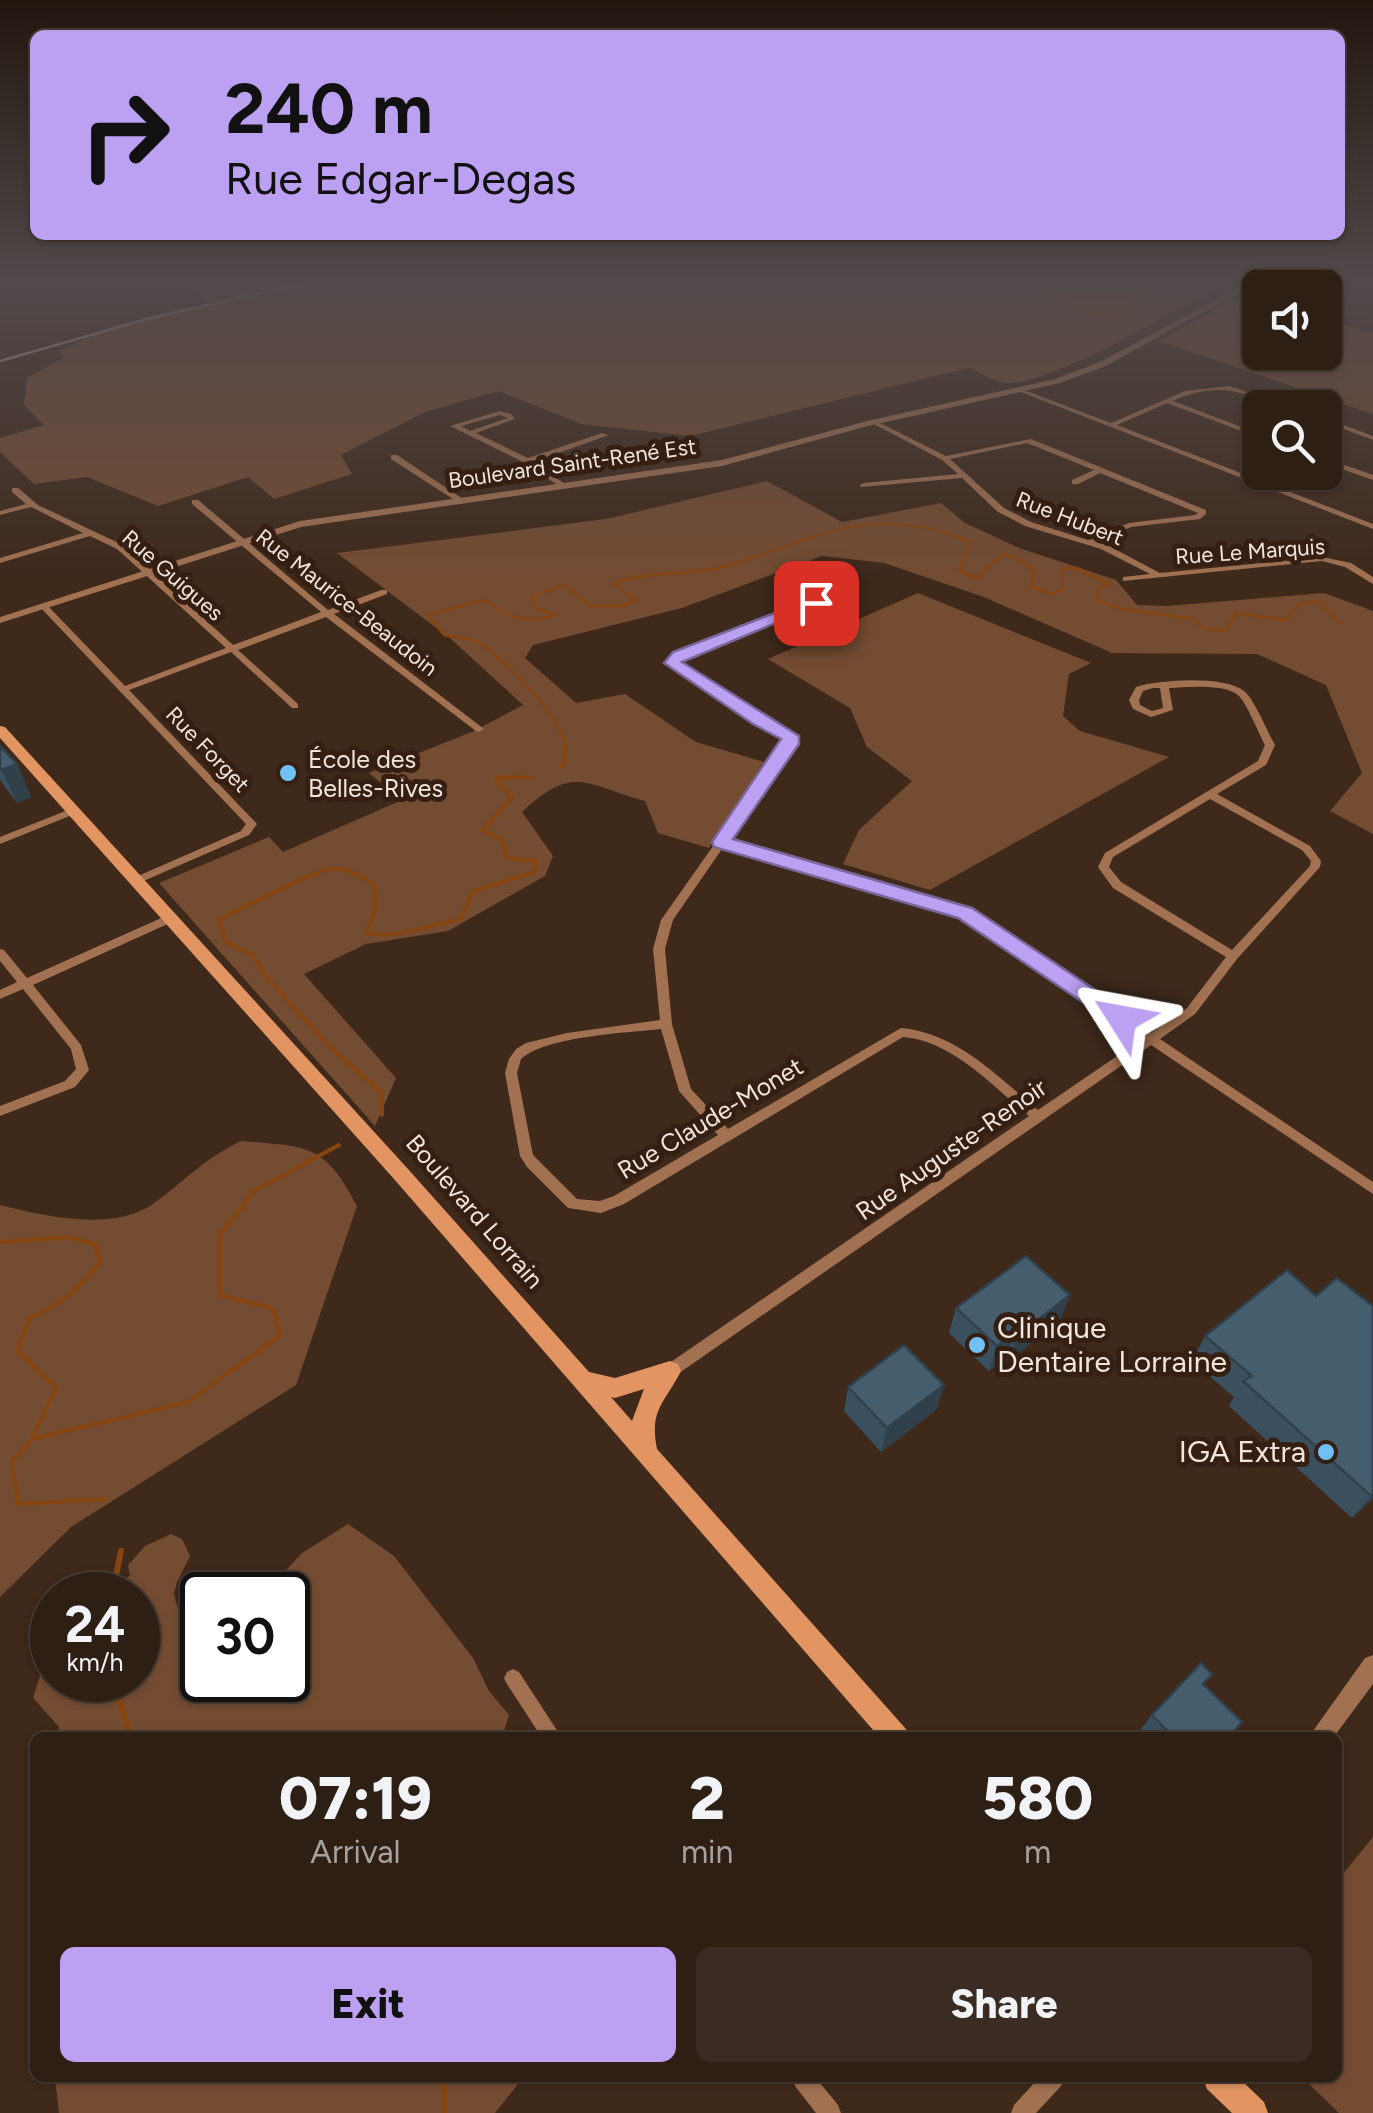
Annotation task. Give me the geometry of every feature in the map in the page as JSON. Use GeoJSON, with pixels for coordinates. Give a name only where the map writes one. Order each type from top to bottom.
{"type":"FeatureCollection","features":[{"type":"Feature","properties":{"kind":"main road","name":"Boulevard Lorrain"},"geometry":{"type":"LineString","coordinates":[[0,731],[401,1174],[892,1732]]}},
{"type":"Feature","properties":{"kind":"main road"},"geometry":{"type":"LineString","coordinates":[[578,1379],[616,1388],[670,1371]]}},
{"type":"Feature","properties":{"kind":"main road"},"geometry":{"type":"LineString","coordinates":[[648,1457],[642,1437],[642,1408],[670,1371]]}},
{"type":"Feature","properties":{"kind":"main road"},"geometry":{"type":"LineString","coordinates":[[1222,2082],[1253,2113]]}},
{"type":"Feature","properties":{"kind":"street","name":"Boulevard Saint-René Est"},"geometry":{"type":"LineString","coordinates":[[0,620],[311,522],[722,463],[1046,382]]}},
{"type":"Feature","properties":{"kind":"street"},"geometry":{"type":"LineString","coordinates":[[1112,425],[1187,392],[1230,388],[1242,392]]}},
{"type":"Feature","properties":{"kind":"street"},"geometry":{"type":"LineString","coordinates":[[1019,390],[1373,527]]}},
{"type":"Feature","properties":{"kind":"street"},"geometry":{"type":"LineString","coordinates":[[1166,400],[1242,429]]}},
{"type":"Feature","properties":{"kind":"street"},"geometry":{"type":"LineString","coordinates":[[470,433],[512,417],[500,413],[454,426],[528,461],[562,486]]}},
{"type":"Feature","properties":{"kind":"street","name":"Rue Hubert"},"geometry":{"type":"LineString","coordinates":[[874,422],[945,458],[1014,517],[1090,542],[1158,575]]}},
{"type":"Feature","properties":{"kind":"street"},"geometry":{"type":"LineString","coordinates":[[1342,426],[1373,438]]}},
{"type":"Feature","properties":{"kind":"street"},"geometry":{"type":"LineString","coordinates":[[528,461],[605,436]]}},
{"type":"Feature","properties":{"kind":"street"},"geometry":{"type":"LineString","coordinates":[[945,458],[1028,441],[1194,507],[1204,515],[1129,525],[1090,542]]}},
{"type":"Feature","properties":{"kind":"street"},"geometry":{"type":"LineString","coordinates":[[394,457],[460,498]]}},
{"type":"Feature","properties":{"kind":"street"},"geometry":{"type":"LineString","coordinates":[[1342,466],[1373,478]]}},
{"type":"Feature","properties":{"kind":"street"},"geometry":{"type":"LineString","coordinates":[[1075,482],[1101,470]]}},
{"type":"Feature","properties":{"kind":"street"},"geometry":{"type":"LineString","coordinates":[[864,485],[964,476]]}},
{"type":"Feature","properties":{"kind":"street","name":"Rue Guigues"},"geometry":{"type":"LineString","coordinates":[[15,490],[30,504],[120,547],[294,706]]}},
{"type":"Feature","properties":{"kind":"street","name":"Rue Maurice-Beaudoin"},"geometry":{"type":"LineString","coordinates":[[196,502],[327,613],[479,728]]}},
{"type":"Feature","properties":{"kind":"street"},"geometry":{"type":"LineString","coordinates":[[0,514],[30,504]]}},
{"type":"Feature","properties":{"kind":"street"},"geometry":{"type":"LineString","coordinates":[[0,561],[92,533]]}},
{"type":"Feature","properties":{"kind":"street","name":"Rue Le Marquis"},"geometry":{"type":"LineString","coordinates":[[1126,579],[1322,559],[1348,565],[1373,581]]}},
{"type":"Feature","properties":{"kind":"street"},"geometry":{"type":"LineString","coordinates":[[124,689],[384,592]]}},
{"type":"Feature","properties":{"kind":"street"},"geometry":{"type":"LineString","coordinates":[[726,1135],[685,1090],[666,1024],[658,948],[668,920],[790,744],[790,736],[759,721],[673,663],[679,656],[808,604],[845,604]]}},
{"type":"Feature","properties":{"kind":"street","name":"Rue Forget"},"geometry":{"type":"LineString","coordinates":[[44,606],[252,824],[245,833],[135,881]]}},
{"type":"Feature","properties":{"kind":"street"},"geometry":{"type":"LineString","coordinates":[[1164,686],[1236,688],[1243,694],[1270,746],[1262,762],[1109,855],[1103,867],[1117,884],[1233,956]]}},
{"type":"Feature","properties":{"kind":"street","name":"Rue Auguste-Renoir"},"geometry":{"type":"LineString","coordinates":[[670,1371],[1190,1011],[1233,956],[1310,875],[1316,861],[1296,842],[1210,795]]}},
{"type":"Feature","properties":{"kind":"street"},"geometry":{"type":"LineString","coordinates":[[0,841],[74,811]]}},
{"type":"Feature","properties":{"kind":"street"},"geometry":{"type":"LineString","coordinates":[[721,842],[965,913],[1373,1189]]}},
{"type":"Feature","properties":{"kind":"street"},"geometry":{"type":"LineString","coordinates":[[0,995],[168,919]]}},
{"type":"Feature","properties":{"kind":"street"},"geometry":{"type":"LineString","coordinates":[[0,953],[78,1048],[82,1070],[70,1084],[0,1110]]}},
{"type":"Feature","properties":{"kind":"street","name":"Rue Claude-Monet"},"geometry":{"type":"LineString","coordinates":[[666,1024],[522,1050],[510,1073],[526,1156],[573,1204],[601,1207],[620,1200],[890,1035],[912,1031],[942,1042],[1037,1116]]}},
{"type":"Feature","properties":{"kind":"street"},"geometry":{"type":"LineString","coordinates":[[1324,1732],[1373,1666]]}},
{"type":"Feature","properties":{"kind":"street"},"geometry":{"type":"LineString","coordinates":[[513,1678],[548,1732]]}},
{"type":"Feature","properties":{"kind":"street"},"geometry":{"type":"LineString","coordinates":[[807,2082],[830,2113]]}},
{"type":"Feature","properties":{"kind":"street"},"geometry":{"type":"LineString","coordinates":[[1022,2113],[1049,2082]]}},
{"type":"Feature","properties":{"kind":"shaded area"},"geometry":{"type":"Polygon","coordinates":[[[27,382],[913,382],[690,436],[582,424],[498,391],[425,412],[341,455],[352,474],[274,499],[248,477],[158,506],[87,477],[34,484],[0,452],[0,438],[44,425],[24,405],[27,382]]]}},
{"type":"Feature","properties":{"kind":"shaded area"},"geometry":{"type":"Polygon","coordinates":[[[1278,382],[1373,382],[1373,414],[1342,403],[1342,390],[1303,390],[1278,382]]]}},
{"type":"Feature","properties":{"kind":"shaded area"},"geometry":{"type":"Polygon","coordinates":[[[767,481],[842,522],[941,503],[965,523],[1019,548],[1116,580],[1137,605],[1324,593],[1373,611],[1373,834],[1330,811],[1362,773],[1326,685],[1257,654],[1112,653],[984,597],[884,563],[822,556],[682,608],[533,645],[525,658],[576,703],[625,694],[696,742],[764,762],[709,848],[658,833],[645,801],[581,782],[555,787],[522,812],[553,856],[545,876],[448,931],[366,944],[304,974],[396,1078],[375,1126],[159,883],[269,837],[283,852],[402,800],[369,773],[474,731],[523,705],[451,639],[337,553],[606,519],[767,481]]]}},
{"type":"Feature","properties":{"kind":"shaded area"},"geometry":{"type":"Polygon","coordinates":[[[918,593],[1091,663],[1069,674],[1063,716],[1080,731],[1169,757],[930,890],[843,864],[859,830],[912,781],[867,747],[850,708],[768,659],[918,593]]]}},
{"type":"Feature","properties":{"kind":"shaded area"},"geometry":{"type":"Polygon","coordinates":[[[241,1141],[312,1152],[334,1170],[357,1206],[296,1385],[71,1527],[0,1597],[0,1205],[78,1219],[99,1220],[137,1213],[241,1141]]]}},
{"type":"Feature","properties":{"kind":"shaded area"},"geometry":{"type":"Polygon","coordinates":[[[348,1524],[394,1556],[473,1658],[489,1691],[509,1715],[504,1732],[58,1732],[59,1727],[37,1702],[160,1702],[160,1572],[129,1572],[128,1565],[145,1546],[171,1534],[182,1539],[190,1556],[180,1572],[174,1594],[180,1610],[180,1702],[310,1702],[310,1572],[284,1572],[302,1553],[348,1524]]]}},
{"type":"Feature","properties":{"kind":"shaded area"},"geometry":{"type":"Polygon","coordinates":[[[1373,1837],[1373,2113],[1339,2113],[1307,2082],[1342,2082],[1342,1875],[1373,1837]]]}},
{"type":"Feature","properties":{"kind":"shaded area"},"geometry":{"type":"Polygon","coordinates":[[[55,2082],[520,2082],[495,2113],[59,2113],[55,2082]]]}},
{"type":"Feature","properties":{"kind":"building"},"geometry":{"type":"Polygon","coordinates":[[[0,746],[17,764],[2,770],[0,746]]]}},
{"type":"Feature","properties":{"kind":"building"},"geometry":{"type":"Polygon","coordinates":[[[1026,1256],[1070,1295],[1017,1336],[1014,1333],[997,1346],[956,1308],[1026,1256]]]}},
{"type":"Feature","properties":{"kind":"building","name":"IGA Extra"},"geometry":{"type":"Polygon","coordinates":[[[1287,1270],[1316,1296],[1337,1278],[1373,1306],[1371,1496],[1243,1381],[1252,1376],[1205,1336],[1287,1270]]]}},
{"type":"Feature","properties":{"kind":"building"},"geometry":{"type":"Polygon","coordinates":[[[904,1345],[944,1385],[887,1428],[848,1387],[904,1345]]]}},
{"type":"Feature","properties":{"kind":"building"},"geometry":{"type":"Polygon","coordinates":[[[1201,1663],[1212,1674],[1203,1684],[1242,1722],[1234,1732],[1168,1732],[1152,1715],[1201,1663]]]}},
{"type":"Feature","properties":{"kind":"waterway"},"geometry":{"type":"LineString","coordinates":[[566,748],[556,722],[515,673],[475,641],[444,635],[428,615],[484,600],[518,618],[545,618],[556,615],[536,609],[531,597],[565,585],[590,606],[623,606],[636,600],[614,584],[622,580],[719,568],[842,529],[901,524],[971,542],[959,570],[976,578],[1002,554],[1018,558],[1034,571],[1031,586],[1052,594],[1063,589],[1062,569],[1077,568],[1108,583],[1096,591],[1098,601],[1120,609],[1194,619],[1202,628],[1226,631],[1236,613],[1285,620],[1302,603],[1320,602],[1340,624]]}},
{"type":"Feature","properties":{"kind":"waterway"},"geometry":{"type":"LineString","coordinates":[[560,768],[565,763],[566,748]]}},
{"type":"Feature","properties":{"kind":"waterway"},"geometry":{"type":"LineString","coordinates":[[382,1115],[382,1093],[332,1049],[266,977],[253,955],[226,942],[219,921],[329,869],[353,872],[374,884],[376,910],[366,933],[400,933],[460,920],[474,891],[534,872],[537,861],[507,858],[501,839],[482,830],[512,798],[495,778],[530,777]]}},
{"type":"Feature","properties":{"kind":"waterway"},"geometry":{"type":"LineString","coordinates":[[32,1439],[188,1402],[281,1335],[272,1308],[219,1295],[219,1236],[254,1191],[339,1145]]}},
{"type":"Feature","properties":{"kind":"waterway"},"geometry":{"type":"LineString","coordinates":[[0,1242],[70,1237],[95,1245],[100,1262],[68,1295],[29,1318],[17,1351],[56,1387],[32,1439]]}},
{"type":"Feature","properties":{"kind":"waterway"},"geometry":{"type":"LineString","coordinates":[[32,1439],[12,1461],[18,1504],[106,1499]]}},
{"type":"Feature","properties":{"kind":"waterway"},"geometry":{"type":"LineString","coordinates":[[117,1572],[121,1551]]}},
{"type":"Feature","properties":{"kind":"waterway"},"geometry":{"type":"LineString","coordinates":[[120,1702],[129,1732]]}},
{"type":"Feature","properties":{"kind":"waterway"},"geometry":{"type":"LineString","coordinates":[[445,2082],[445,2113]]}},
{"type":"Feature","properties":{"kind":"place","name":"École des Belles-Rives"},"geometry":{"type":"Point","coordinates":[288,773]}},
{"type":"Feature","properties":{"kind":"place","name":"Clinique Dentaire Lorraine"},"geometry":{"type":"Point","coordinates":[977,1345]}},
{"type":"Feature","properties":{"kind":"place","name":"IGA Extra"},"geometry":{"type":"Point","coordinates":[1326,1452]}},
{"type":"Feature","properties":{"kind":"route"},"geometry":{"type":"LineString","coordinates":[[816,603],[679,656],[673,663],[678,670],[759,721],[790,736],[790,744],[721,842],[965,913],[1122,1019]]}}]}
